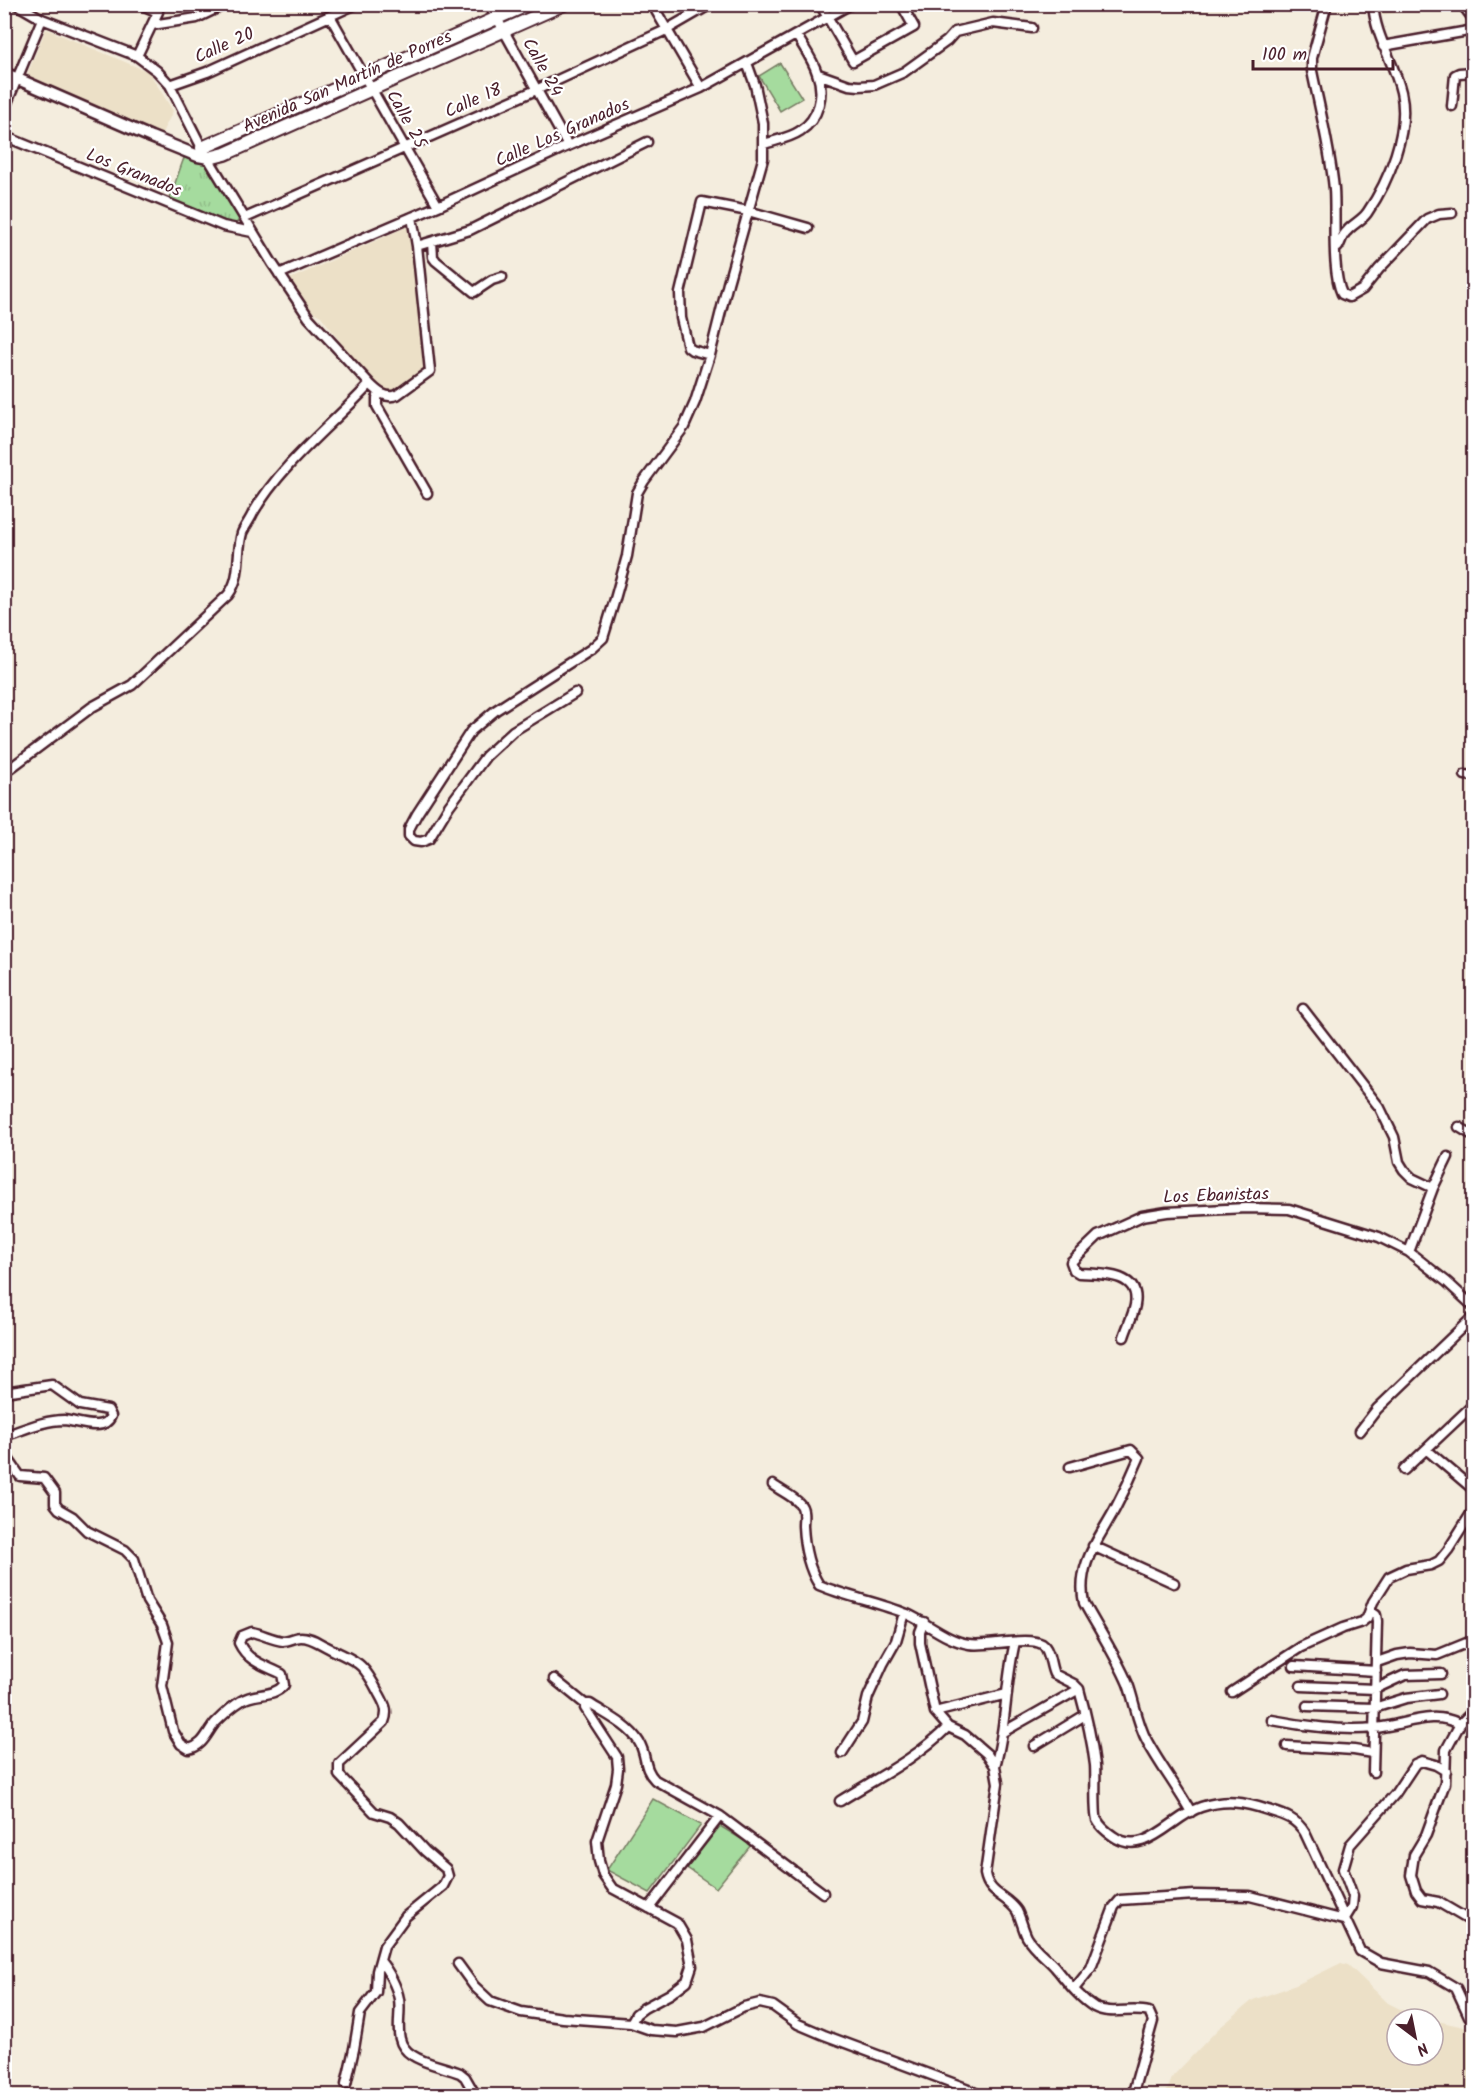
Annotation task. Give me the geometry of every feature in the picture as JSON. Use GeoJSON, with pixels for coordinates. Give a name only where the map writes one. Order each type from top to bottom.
{"type":"FeatureCollection","features":[{"type":"Feature","properties":{"kind":"main road","name":"Avenida San Martín de Porres"},"geometry":{"type":"LineString","coordinates":[[206,153],[364,76],[529,4]]}},
{"type":"Feature","properties":{"kind":"main road","name":"Avenida San Martín de Porres"},"geometry":{"type":"LineString","coordinates":[[206,153],[225,154],[564,4]]}},
{"type":"Feature","properties":{"kind":"street"},"geometry":{"type":"LineString","coordinates":[[15,4],[42,19],[137,56],[158,71],[170,86],[252,232],[309,318],[379,393],[391,397],[430,371],[412,217]]}},
{"type":"Feature","properties":{"kind":"street"},"geometry":{"type":"LineString","coordinates":[[137,56],[158,12],[140,4]]}},
{"type":"Feature","properties":{"kind":"street"},"geometry":{"type":"LineString","coordinates":[[152,25],[197,18],[226,4]]}},
{"type":"Feature","properties":{"kind":"street","name":"Calle 20"},"geometry":{"type":"LineString","coordinates":[[170,86],[207,72],[330,16],[338,8],[356,4]]}},
{"type":"Feature","properties":{"kind":"street","name":"Calle 24"},"geometry":{"type":"LineString","coordinates":[[489,4],[568,146]]}},
{"type":"Feature","properties":{"kind":"street"},"geometry":{"type":"LineString","coordinates":[[652,4],[701,88]]}},
{"type":"Feature","properties":{"kind":"street","name":"Calle 18"},"geometry":{"type":"LineString","coordinates":[[245,218],[536,90],[666,30],[711,4]]}},
{"type":"Feature","properties":{"kind":"street"},"geometry":{"type":"LineString","coordinates":[[820,4],[853,61],[914,27],[901,4]]}},
{"type":"Feature","properties":{"kind":"street","name":"Calle Los Granados"},"geometry":{"type":"LineString","coordinates":[[279,274],[438,206],[701,88],[851,4]]}},
{"type":"Feature","properties":{"kind":"street"},"geometry":{"type":"LineString","coordinates":[[1327,4],[1312,58],[1312,71],[1331,163],[1340,290],[1345,296],[1352,296],[1363,290],[1379,269],[1427,219],[1438,214],[1452,213]]}},
{"type":"Feature","properties":{"kind":"street"},"geometry":{"type":"LineString","coordinates":[[1336,251],[1347,231],[1367,213],[1389,172],[1398,148],[1402,126],[1401,91],[1383,45],[1374,17],[1373,4]]}},
{"type":"Feature","properties":{"kind":"street"},"geometry":{"type":"LineString","coordinates":[[1462,4],[1473,20]]}},
{"type":"Feature","properties":{"kind":"street","name":"Calle 25"},"geometry":{"type":"LineString","coordinates":[[330,16],[438,206]]}},
{"type":"Feature","properties":{"kind":"street"},"geometry":{"type":"LineString","coordinates":[[4,110],[42,19]]}},
{"type":"Feature","properties":{"kind":"street"},"geometry":{"type":"LineString","coordinates":[[818,74],[849,85],[874,85],[904,72],[956,32],[993,23],[1032,28]]}},
{"type":"Feature","properties":{"kind":"street"},"geometry":{"type":"LineString","coordinates":[[1383,45],[1473,30]]}},
{"type":"Feature","properties":{"kind":"street"},"geometry":{"type":"LineString","coordinates":[[764,144],[798,133],[818,112],[821,94],[818,74],[797,36]]}},
{"type":"Feature","properties":{"kind":"street"},"geometry":{"type":"LineString","coordinates":[[575,693],[513,731],[486,756],[449,806],[429,839],[422,842],[414,841],[409,836],[409,830],[417,814],[471,731],[496,710],[591,649],[603,638],[627,556],[637,492],[684,428],[695,402],[763,159],[763,123],[755,85],[747,63]]}},
{"type":"Feature","properties":{"kind":"street"},"geometry":{"type":"LineString","coordinates":[[1452,106],[1455,75],[1473,72]]}},
{"type":"Feature","properties":{"kind":"street"},"geometry":{"type":"LineString","coordinates":[[4,73],[198,156],[206,153]]}},
{"type":"Feature","properties":{"kind":"street","name":"Los Granados"},"geometry":{"type":"LineString","coordinates":[[4,136],[223,226],[252,232]]}},
{"type":"Feature","properties":{"kind":"street"},"geometry":{"type":"LineString","coordinates":[[417,246],[470,230],[647,142]]}},
{"type":"Feature","properties":{"kind":"street"},"geometry":{"type":"LineString","coordinates":[[710,355],[688,347],[681,318],[680,293],[702,202],[748,211],[808,228]]}},
{"type":"Feature","properties":{"kind":"street"},"geometry":{"type":"LineString","coordinates":[[432,242],[433,257],[436,261],[474,292],[492,280],[502,277]]}},
{"type":"Feature","properties":{"kind":"street"},"geometry":{"type":"LineString","coordinates":[[4,773],[92,707],[132,685],[228,595],[235,585],[243,532],[255,510],[271,487],[311,442],[370,384]]}},
{"type":"Feature","properties":{"kind":"street"},"geometry":{"type":"LineString","coordinates":[[379,393],[377,405],[427,493]]}},
{"type":"Feature","properties":{"kind":"street"},"geometry":{"type":"LineString","coordinates":[[1303,1009],[1380,1108],[1394,1137],[1404,1170],[1412,1178],[1433,1188]]}},
{"type":"Feature","properties":{"kind":"street"},"geometry":{"type":"LineString","coordinates":[[1459,1128],[1473,1136]]}},
{"type":"Feature","properties":{"kind":"street"},"geometry":{"type":"LineString","coordinates":[[1409,1252],[1433,1188],[1448,1157]]}},
{"type":"Feature","properties":{"kind":"street","name":"Los Ebanistas"},"geometry":{"type":"LineString","coordinates":[[1124,1337],[1136,1304],[1133,1288],[1119,1277],[1079,1274],[1074,1270],[1071,1262],[1098,1236],[1142,1216],[1167,1212],[1235,1208],[1289,1209],[1379,1237],[1409,1252],[1447,1282],[1473,1307]]}},
{"type":"Feature","properties":{"kind":"street"},"geometry":{"type":"LineString","coordinates":[[1360,1431],[1377,1409],[1473,1316]]}},
{"type":"Feature","properties":{"kind":"street"},"geometry":{"type":"LineString","coordinates":[[4,1392],[52,1385],[80,1405],[108,1410],[111,1416],[104,1423],[89,1425],[65,1420],[50,1422],[4,1436]]}},
{"type":"Feature","properties":{"kind":"street"},"geometry":{"type":"LineString","coordinates":[[1404,1470],[1473,1404]]}},
{"type":"Feature","properties":{"kind":"street"},"geometry":{"type":"LineString","coordinates":[[1070,1467],[1131,1450],[1139,1458],[1124,1493],[1085,1563],[1082,1594],[1084,1603],[1119,1664],[1147,1741],[1191,1812]]}},
{"type":"Feature","properties":{"kind":"street"},"geometry":{"type":"LineString","coordinates":[[1427,1450],[1473,1490]]}},
{"type":"Feature","properties":{"kind":"street"},"geometry":{"type":"LineString","coordinates":[[4,1452],[20,1476],[41,1477],[47,1481],[55,1493],[55,1504],[59,1509],[73,1517],[87,1531],[125,1550],[134,1559],[147,1601],[166,1634],[168,1642],[162,1686],[173,1731],[181,1744],[189,1749],[197,1747],[226,1712],[243,1699],[280,1690],[284,1684],[282,1674],[253,1661],[244,1653],[239,1643],[243,1636],[252,1632],[284,1641],[300,1636],[314,1639],[352,1658],[362,1665],[370,1676],[386,1705],[387,1714],[384,1722],[339,1764],[339,1775],[374,1812],[390,1817],[399,1823],[425,1851],[446,1869],[448,1876],[443,1886],[416,1907],[398,1926],[384,1946],[376,1992],[360,2013],[346,2084]]}},
{"type":"Feature","properties":{"kind":"street"},"geometry":{"type":"LineString","coordinates":[[773,1485],[801,1504],[803,1532],[809,1561],[819,1585],[904,1613],[950,1638],[968,1644],[1015,1642],[1044,1645],[1054,1674],[1079,1689],[1095,1764],[1097,1819],[1109,1834],[1120,1842],[1137,1843],[1159,1835],[1181,1816],[1215,1803],[1242,1802],[1288,1816],[1299,1823],[1359,1951],[1381,1963],[1429,1972],[1456,1988],[1473,2020]]}},
{"type":"Feature","properties":{"kind":"street"},"geometry":{"type":"LineString","coordinates":[[1232,1692],[1301,1647],[1362,1622],[1371,1611],[1373,1602],[1389,1577],[1406,1569],[1431,1565],[1439,1561],[1473,1509]]}},
{"type":"Feature","properties":{"kind":"street"},"geometry":{"type":"LineString","coordinates":[[1093,1546],[1174,1583]]}},
{"type":"Feature","properties":{"kind":"street"},"geometry":{"type":"LineString","coordinates":[[1371,1611],[1377,1618],[1373,1772]]}},
{"type":"Feature","properties":{"kind":"street"},"geometry":{"type":"LineString","coordinates":[[842,1754],[862,1722],[868,1697],[896,1641],[904,1613]]}},
{"type":"Feature","properties":{"kind":"street"},"geometry":{"type":"LineString","coordinates":[[924,1622],[920,1632],[920,1643],[935,1712],[948,1727],[965,1735],[987,1754],[995,1766]]}},
{"type":"Feature","properties":{"kind":"street"},"geometry":{"type":"LineString","coordinates":[[1293,1666],[1376,1667],[1396,1655],[1410,1653],[1437,1655],[1473,1640]]}},
{"type":"Feature","properties":{"kind":"street"},"geometry":{"type":"LineString","coordinates":[[1015,1642],[1003,1732],[995,1766],[998,1783],[985,1874],[989,1887],[1010,1903],[1017,1912],[1028,1938],[1074,1989],[1094,2006],[1110,2011],[1139,2009],[1149,2013],[1153,2020],[1132,2096]]}},
{"type":"Feature","properties":{"kind":"street"},"geometry":{"type":"LineString","coordinates":[[1301,1686],[1375,1689],[1406,1675],[1441,1674]]}},
{"type":"Feature","properties":{"kind":"street"},"geometry":{"type":"LineString","coordinates":[[554,1679],[585,1704],[590,1704],[632,1733],[639,1742],[647,1773],[655,1780],[720,1816],[823,1893]]}},
{"type":"Feature","properties":{"kind":"street"},"geometry":{"type":"LineString","coordinates":[[1003,1732],[1079,1689]]}},
{"type":"Feature","properties":{"kind":"street"},"geometry":{"type":"LineString","coordinates":[[935,1712],[1007,1694]]}},
{"type":"Feature","properties":{"kind":"street"},"geometry":{"type":"LineString","coordinates":[[1307,1706],[1374,1708],[1406,1698],[1439,1694]]}},
{"type":"Feature","properties":{"kind":"street"},"geometry":{"type":"LineString","coordinates":[[585,1704],[585,1708],[617,1757],[616,1784],[597,1841],[603,1875],[612,1888],[677,1923],[687,1940],[692,1966],[687,1981],[670,1994],[644,2008],[636,2014],[631,2023]]}},
{"type":"Feature","properties":{"kind":"street"},"geometry":{"type":"LineString","coordinates":[[1473,1710],[1460,1724],[1446,1750],[1445,1783],[1426,1835],[1414,1855],[1411,1875],[1416,1892],[1422,1899],[1438,1902],[1473,1922]]}},
{"type":"Feature","properties":{"kind":"street"},"geometry":{"type":"LineString","coordinates":[[1034,1746],[1085,1715]]}},
{"type":"Feature","properties":{"kind":"street"},"geometry":{"type":"LineString","coordinates":[[1272,1720],[1297,1725],[1374,1728],[1411,1720],[1441,1717],[1460,1724]]}},
{"type":"Feature","properties":{"kind":"street"},"geometry":{"type":"LineString","coordinates":[[840,1801],[909,1759],[948,1727]]}},
{"type":"Feature","properties":{"kind":"street"},"geometry":{"type":"LineString","coordinates":[[1287,1746],[1372,1753]]}},
{"type":"Feature","properties":{"kind":"street"},"geometry":{"type":"LineString","coordinates":[[1344,1920],[1352,1906],[1353,1896],[1343,1869],[1350,1845],[1395,1794],[1415,1764],[1422,1761],[1446,1771]]}},
{"type":"Feature","properties":{"kind":"street"},"geometry":{"type":"LineString","coordinates":[[649,1908],[720,1816]]}},
{"type":"Feature","properties":{"kind":"street"},"geometry":{"type":"LineString","coordinates":[[1074,1989],[1091,1968],[1114,1907],[1120,1900],[1195,1895],[1250,1896],[1344,1920]]}},
{"type":"Feature","properties":{"kind":"street"},"geometry":{"type":"LineString","coordinates":[[380,1961],[385,1966],[399,1998],[397,2025],[405,2049],[415,2057],[460,2073],[465,2077],[476,2096]]}},
{"type":"Feature","properties":{"kind":"street"},"geometry":{"type":"LineString","coordinates":[[458,1965],[474,1986],[490,2001],[521,2012],[631,2023],[651,2030],[677,2032],[704,2027],[744,2007],[760,2003],[773,2006],[806,2028],[957,2084],[980,2096]]}},
{"type":"Feature","properties":{"kind":"shaded area"},"geometry":{"type":"Polygon","coordinates":[[[1380,5],[1394,5],[1395,13],[1380,15],[1380,5]]]}},
{"type":"Feature","properties":{"kind":"shaded area"},"geometry":{"type":"Polygon","coordinates":[[[46,29],[149,72],[173,111],[161,135],[25,80],[46,29]]]}},
{"type":"Feature","properties":{"kind":"shaded area"},"geometry":{"type":"Polygon","coordinates":[[[411,225],[428,370],[395,394],[388,395],[347,351],[321,316],[306,308],[290,279],[411,225]]]}},
{"type":"Feature","properties":{"kind":"shaded area"},"geometry":{"type":"Polygon","coordinates":[[[1341,1963],[1348,1965],[1388,2003],[1396,2007],[1385,2007],[1385,2067],[1445,2067],[1445,2023],[1473,2029],[1473,2095],[1165,2095],[1173,2076],[1218,2029],[1253,2000],[1296,1985],[1341,1963]]]}},
{"type":"Feature","properties":{"kind":"green space"},"geometry":{"type":"Polygon","coordinates":[[[493,24],[496,29],[380,79],[374,78],[493,24]]]}},
{"type":"Feature","properties":{"kind":"green space"},"geometry":{"type":"Polygon","coordinates":[[[780,63],[802,98],[780,111],[759,76],[780,63]]]}},
{"type":"Feature","properties":{"kind":"green space"},"geometry":{"type":"Polygon","coordinates":[[[362,81],[364,86],[213,151],[210,148],[362,81]]]}},
{"type":"Feature","properties":{"kind":"green space"},"geometry":{"type":"Polygon","coordinates":[[[185,155],[210,163],[240,217],[235,226],[169,200],[185,155]]]}},
{"type":"Feature","properties":{"kind":"green space"},"geometry":{"type":"Polygon","coordinates":[[[653,1799],[701,1825],[650,1893],[607,1870],[653,1799]]]}},
{"type":"Feature","properties":{"kind":"green space"},"geometry":{"type":"Polygon","coordinates":[[[720,1826],[751,1845],[716,1888],[687,1868],[720,1826]]]}}]}
